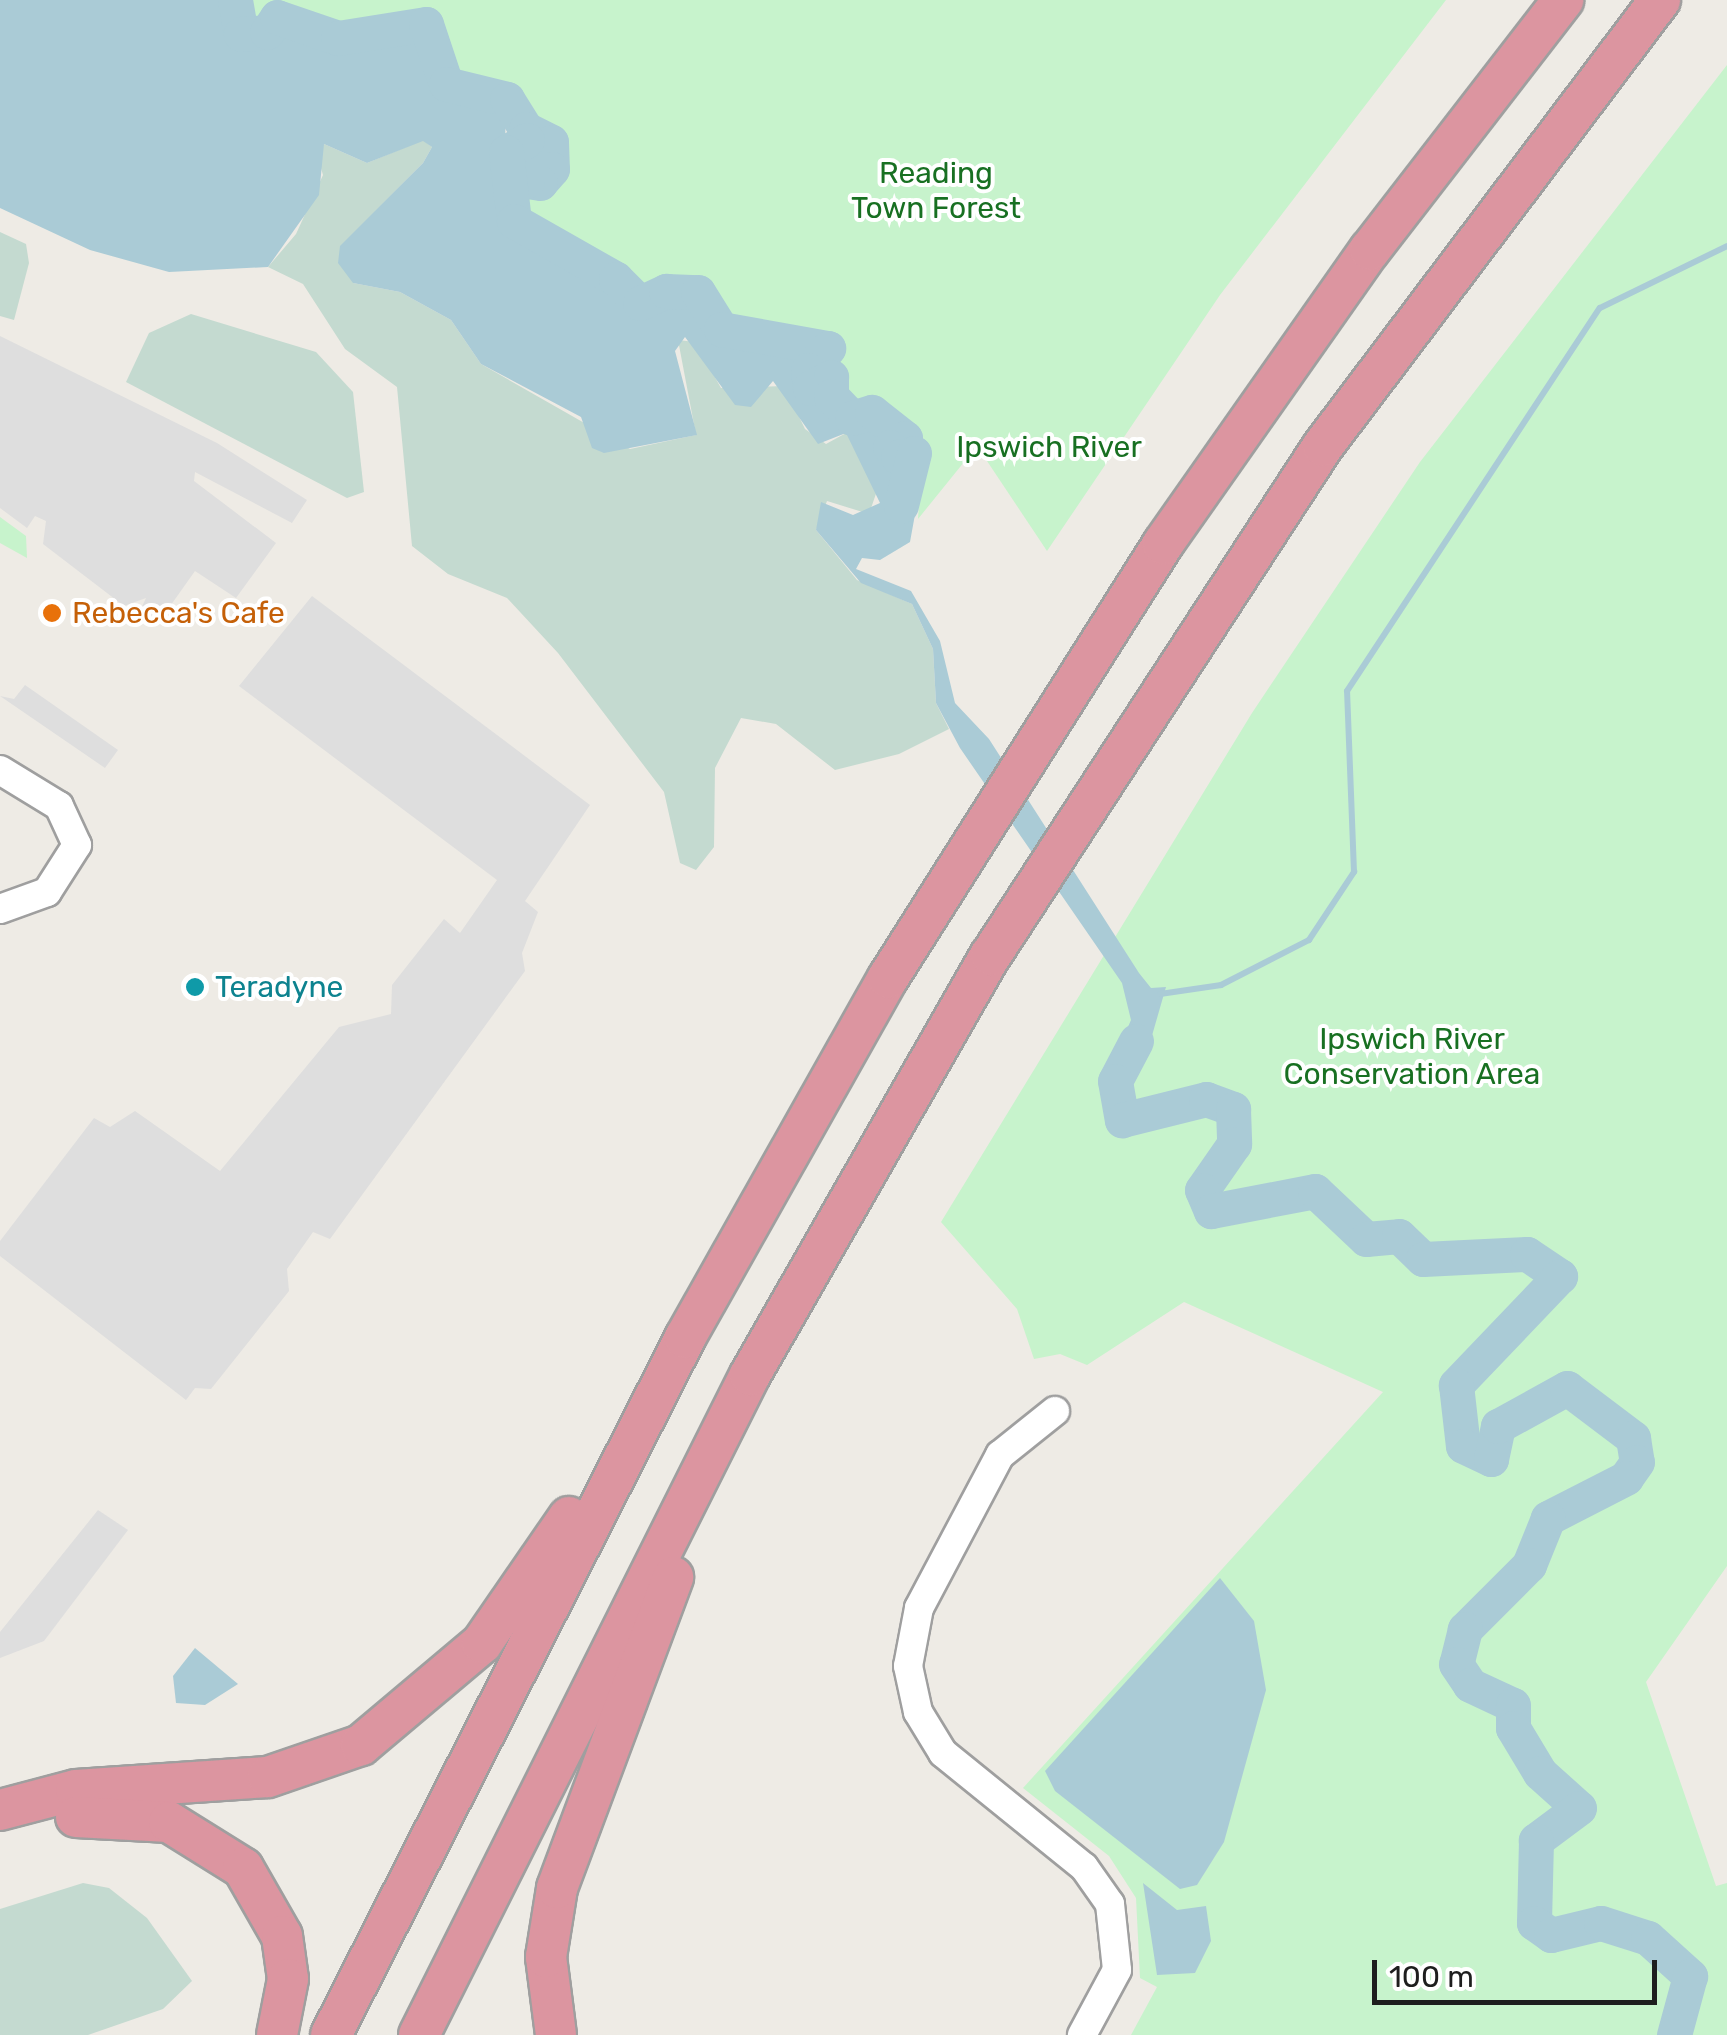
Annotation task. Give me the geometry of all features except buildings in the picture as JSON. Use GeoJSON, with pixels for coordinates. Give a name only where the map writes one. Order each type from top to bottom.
{"type":"FeatureCollection","features":[{"type":"Feature","properties":{"kind":"highway"},"geometry":{"type":"LineString","coordinates":[[332,2035],[686,1338],[1005,787],[1349,280],[1563,0]]}},
{"type":"Feature","properties":{"kind":"highway"},"geometry":{"type":"LineString","coordinates":[[419,2035],[750,1375],[1053,854],[1323,446],[1660,0]]}},
{"type":"Feature","properties":{"kind":"highway"},"geometry":{"type":"LineString","coordinates":[[0,1810],[76,1790],[268,1777],[386,1729],[494,1629],[686,1338]]}},
{"type":"Feature","properties":{"kind":"highway"},"geometry":{"type":"LineString","coordinates":[[556,2035],[546,1958],[556,1888],[750,1375]]}},
{"type":"Feature","properties":{"kind":"highway"},"geometry":{"type":"LineString","coordinates":[[0,1836],[124,1814],[214,1843],[254,1880],[282,1936],[288,1979],[277,2035]]}},
{"type":"Feature","properties":{"kind":"street"},"geometry":{"type":"LineString","coordinates":[[0,770],[60,806],[77,845],[46,892],[0,909]]}},
{"type":"Feature","properties":{"kind":"street"},"geometry":{"type":"LineString","coordinates":[[1055,1411],[1000,1454],[919,1608],[908,1666],[918,1712],[943,1752],[1084,1867],[1110,1904],[1117,1970],[1082,2035]]}},
{"type":"Feature","properties":{"kind":"green space","name":"Reading Town Forest"},"geometry":{"type":"Polygon","coordinates":[[[235,0],[1446,0],[1220,295],[1047,551],[977,446],[918,519],[920,487],[904,465],[913,455],[892,451],[882,418],[852,418],[826,376],[810,388],[808,370],[828,347],[640,303],[514,221],[507,150],[517,139],[529,143],[527,181],[540,183],[552,169],[551,142],[526,129],[507,100],[456,94],[436,42],[386,25],[338,38],[277,17],[267,32],[245,38],[235,29],[235,0]]]}},
{"type":"Feature","properties":{"kind":"green space","name":"Ipswich River Conservation Area"},"geometry":{"type":"Polygon","coordinates":[[[1727,65],[1727,1566],[1646,1682],[1716,1886],[1727,1883],[1727,2035],[1131,2035],[1157,1987],[1140,1978],[1136,1898],[1109,1856],[1023,1788],[1383,1392],[1184,1302],[1087,1365],[1060,1354],[1034,1359],[1017,1309],[941,1222],[1252,713],[1420,462],[1727,65]]]}},
{"type":"Feature","properties":{"kind":"green space"},"geometry":{"type":"Polygon","coordinates":[[[423,140],[432,147],[423,163],[360,227],[353,283],[400,292],[451,320],[481,364],[630,449],[696,435],[678,340],[695,342],[721,388],[784,386],[805,429],[826,444],[846,433],[879,485],[869,514],[827,501],[816,530],[857,580],[912,604],[933,649],[936,703],[949,729],[899,754],[835,770],[776,724],[741,718],[715,768],[714,847],[696,870],[680,863],[664,792],[558,653],[507,598],[448,574],[412,546],[397,387],[345,349],[303,284],[268,267],[296,234],[323,175],[317,154],[324,144],[367,163],[423,140]]]}},
{"type":"Feature","properties":{"kind":"green space"},"geometry":{"type":"Polygon","coordinates":[[[0,232],[26,244],[29,263],[14,320],[0,316],[0,232]]]}},
{"type":"Feature","properties":{"kind":"green space"},"geometry":{"type":"Polygon","coordinates":[[[191,314],[316,352],[353,392],[364,492],[347,498],[126,382],[149,333],[191,314]]]}},
{"type":"Feature","properties":{"kind":"green space"},"geometry":{"type":"Polygon","coordinates":[[[0,517],[26,536],[27,558],[0,543],[0,517]]]}},
{"type":"Feature","properties":{"kind":"green space"},"geometry":{"type":"Polygon","coordinates":[[[83,1883],[109,1888],[147,1918],[192,1981],[163,2009],[88,2035],[0,2035],[0,1909],[83,1883]]]}},
{"type":"Feature","properties":{"kind":"shaded area"},"geometry":{"type":"Polygon","coordinates":[[[0,336],[217,443],[307,500],[292,523],[195,472],[194,481],[276,543],[236,598],[195,571],[156,626],[138,615],[146,598],[124,606],[43,544],[46,521],[35,516],[27,528],[0,508],[0,336]]]}},
{"type":"Feature","properties":{"kind":"shaded area"},"geometry":{"type":"Polygon","coordinates":[[[312,596],[590,805],[525,901],[538,912],[522,953],[525,971],[330,1239],[313,1232],[287,1269],[289,1291],[211,1389],[195,1388],[186,1400],[0,1256],[0,1241],[94,1118],[110,1127],[135,1111],[220,1171],[339,1027],[391,1014],[392,985],[444,919],[460,933],[497,880],[239,686],[312,596]]]}},
{"type":"Feature","properties":{"kind":"shaded area"},"geometry":{"type":"Polygon","coordinates":[[[25,685],[118,750],[105,768],[0,696],[14,699],[25,685]]]}},
{"type":"Feature","properties":{"kind":"shaded area"},"geometry":{"type":"Polygon","coordinates":[[[98,1510],[128,1530],[44,1641],[0,1658],[0,1632],[98,1510]]]}},
{"type":"Feature","properties":{"kind":"water"},"geometry":{"type":"Polygon","coordinates":[[[0,0],[235,0],[235,29],[245,38],[267,32],[277,17],[338,38],[426,24],[446,84],[506,108],[504,178],[514,221],[616,279],[640,303],[666,291],[698,292],[720,329],[828,348],[808,370],[810,388],[831,377],[831,396],[852,417],[872,412],[897,427],[905,438],[892,451],[914,453],[904,465],[920,487],[910,542],[880,560],[862,558],[856,569],[911,591],[940,641],[955,703],[989,739],[1139,973],[1151,988],[1166,987],[1147,1053],[1121,1085],[1107,1075],[1131,1020],[1122,983],[960,748],[936,703],[933,649],[912,604],[861,583],[816,530],[821,502],[853,515],[880,503],[846,433],[818,444],[773,381],[751,407],[735,405],[685,337],[675,351],[697,435],[604,453],[592,448],[581,417],[481,364],[451,320],[400,292],[353,283],[338,263],[340,246],[423,163],[432,147],[423,141],[367,163],[324,144],[319,195],[268,267],[169,272],[90,250],[0,208],[0,0]]]}},
{"type":"Feature","properties":{"kind":"water"},"geometry":{"type":"Polygon","coordinates":[[[1220,1578],[1254,1621],[1266,1690],[1224,1842],[1197,1885],[1180,1889],[1055,1791],[1045,1771],[1220,1578]]]}},
{"type":"Feature","properties":{"kind":"water"},"geometry":{"type":"Polygon","coordinates":[[[195,1648],[238,1684],[205,1705],[176,1703],[173,1676],[195,1648]]]}},
{"type":"Feature","properties":{"kind":"water"},"geometry":{"type":"Polygon","coordinates":[[[1143,1883],[1177,1910],[1206,1906],[1211,1941],[1195,1973],[1157,1975],[1143,1883]]]}},
{"type":"Feature","properties":{"kind":"waterway","name":"Ipswich River"},"geometry":{"type":"LineString","coordinates":[[235,0],[241,34],[267,32],[277,17],[338,38],[426,24],[446,84],[507,99],[526,129],[551,142],[552,169],[540,183],[527,181],[527,140],[506,152],[514,221],[616,279],[640,303],[666,291],[698,292],[721,329],[828,348],[808,370],[810,388],[831,377],[831,396],[852,418],[872,412],[905,438],[890,447],[898,457],[914,453],[901,505]]}},
{"type":"Feature","properties":{"kind":"waterway"},"geometry":{"type":"LineString","coordinates":[[1160,994],[1221,985],[1309,940],[1354,872],[1347,691],[1600,308],[1727,246]]}},
{"type":"Feature","properties":{"kind":"waterway","name":"Ipswich River"},"geometry":{"type":"LineString","coordinates":[[1136,1041],[1115,1081],[1122,1120],[1206,1099],[1233,1109],[1234,1144],[1202,1190],[1211,1211],[1315,1191],[1366,1239],[1399,1236],[1423,1259],[1527,1254],[1560,1276],[1456,1385],[1463,1446],[1491,1459],[1498,1426],[1567,1388],[1633,1438],[1637,1462],[1626,1478],[1548,1518],[1529,1565],[1465,1629],[1456,1664],[1470,1685],[1513,1705],[1513,1728],[1540,1773],[1579,1808],[1536,1840],[1534,1923],[1551,1935],[1601,1923],[1648,1938],[1690,1976],[1674,2035]]}},
{"type":"Feature","properties":{"kind":"place","name":"Rebecca's Cafe"},"geometry":{"type":"Point","coordinates":[52,613]}},
{"type":"Feature","properties":{"kind":"place","name":"Teradyne"},"geometry":{"type":"Point","coordinates":[195,987]}}]}
